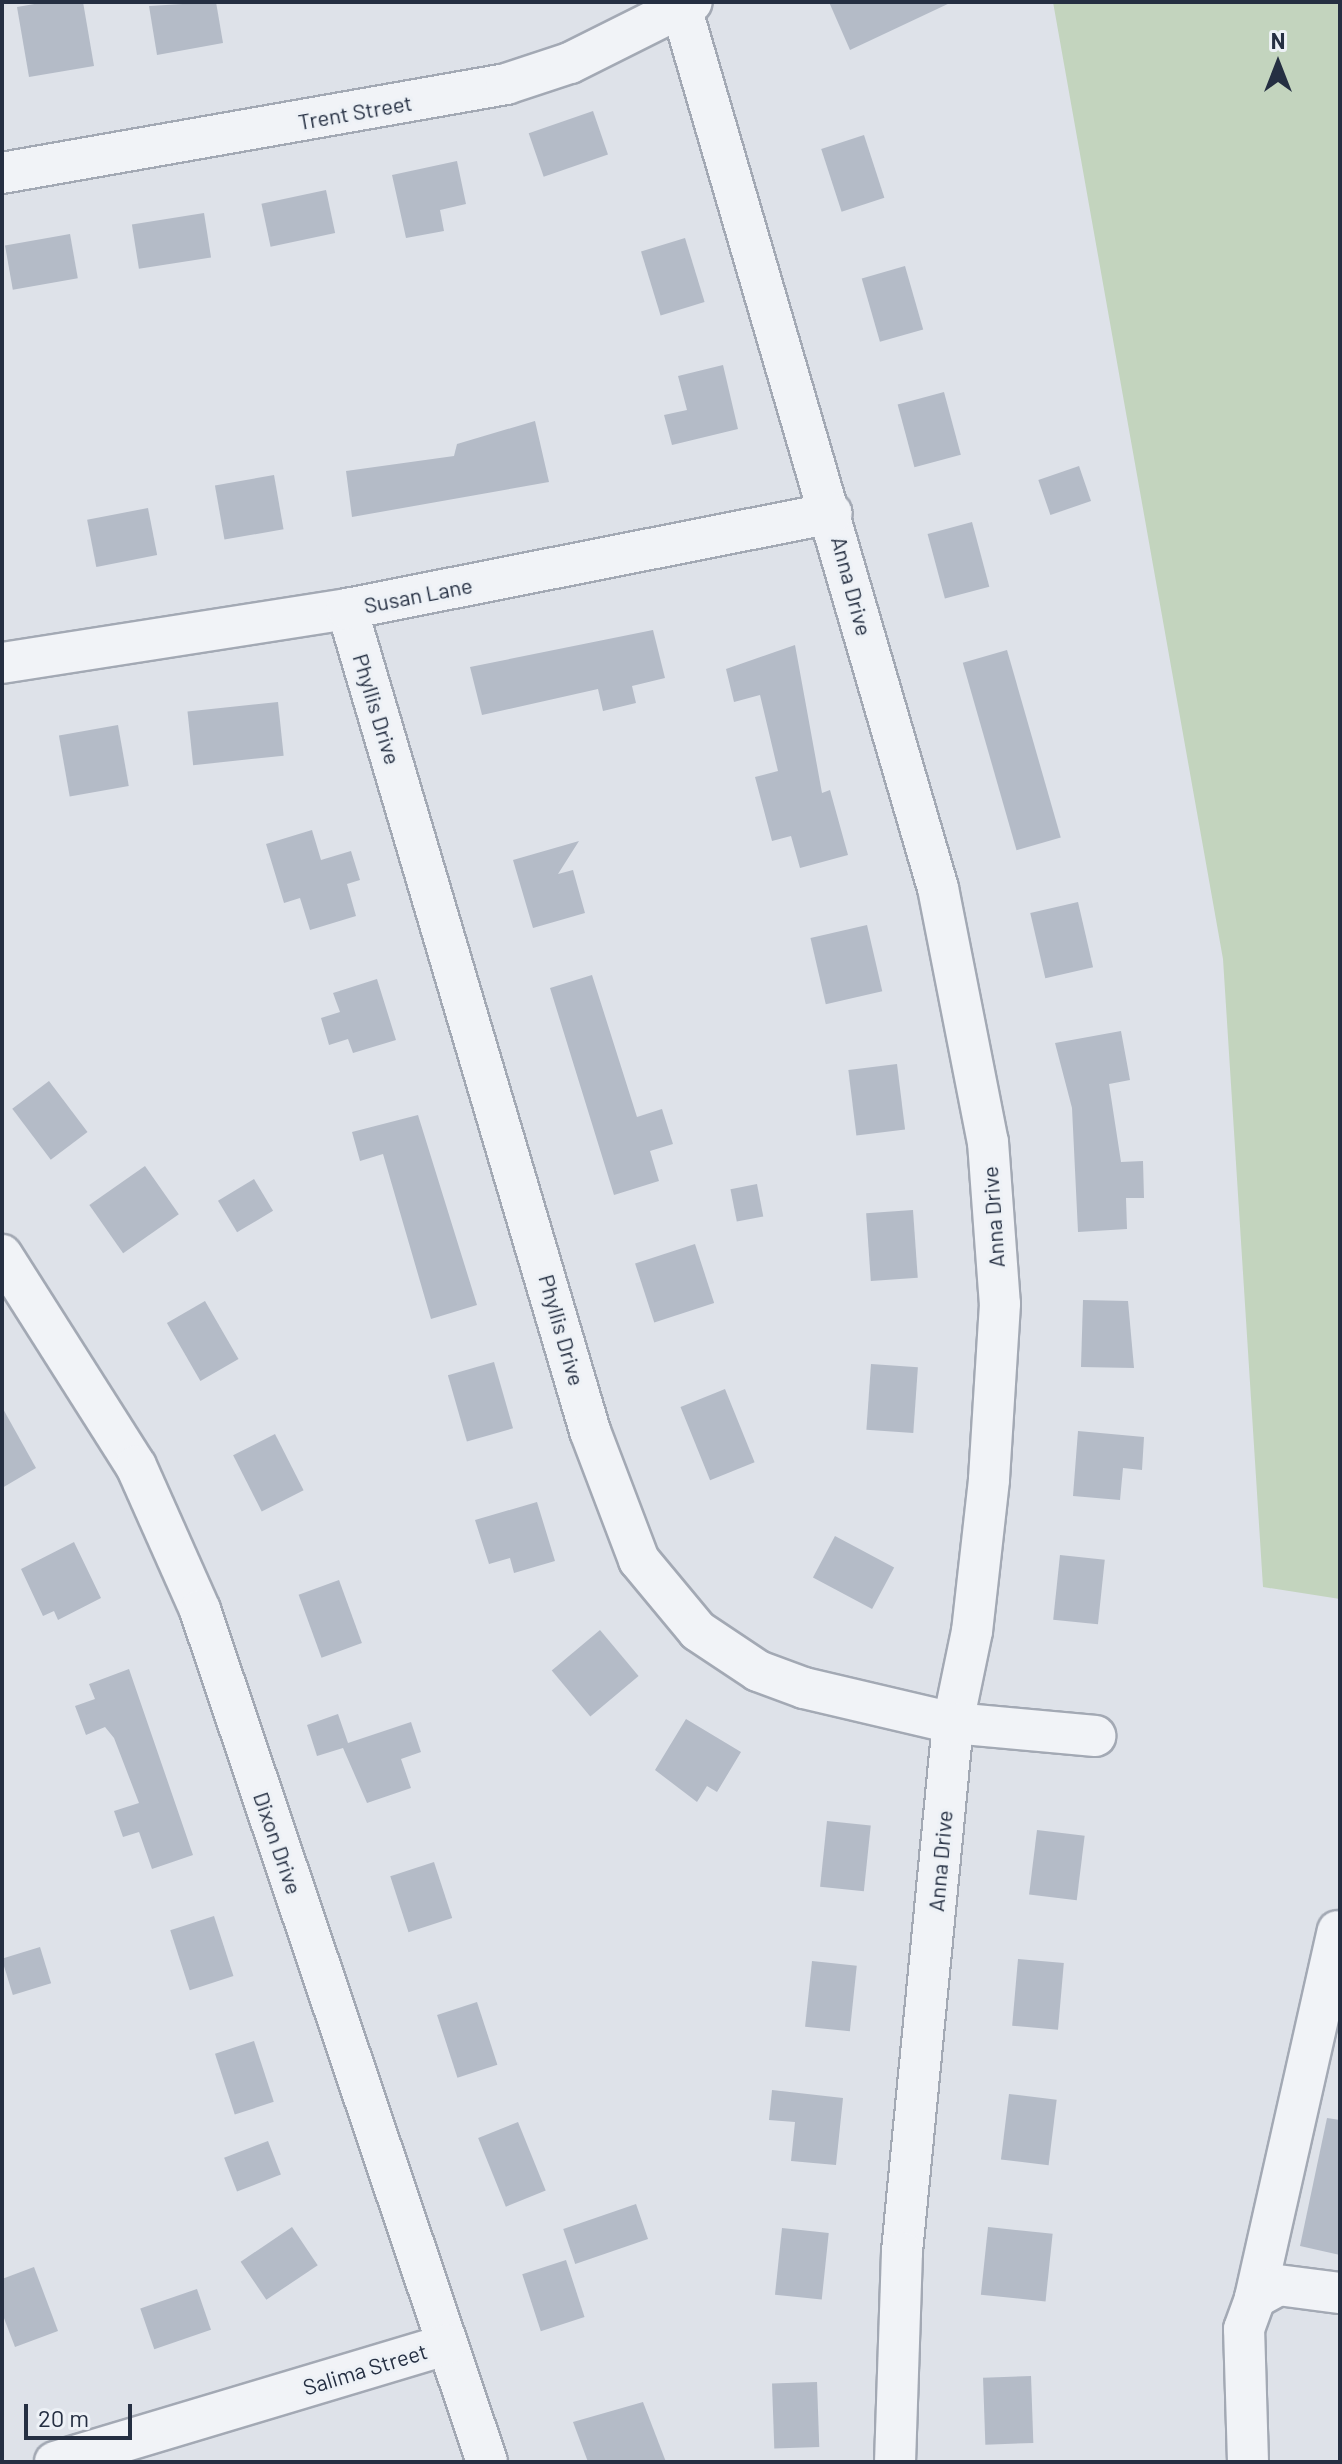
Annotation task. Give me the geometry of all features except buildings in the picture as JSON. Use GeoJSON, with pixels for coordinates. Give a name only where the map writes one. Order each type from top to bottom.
{"type":"FeatureCollection","features":[{"type":"Feature","properties":{"kind":"street","name":"Trent Street"},"geometry":{"type":"LineString","coordinates":[[2,173],[506,84],[570,63],[686,4]]}},
{"type":"Feature","properties":{"kind":"street","name":"Anna Drive"},"geometry":{"type":"LineString","coordinates":[[686,4],[938,888],[988,1142],[1000,1304],[972,1631],[953,1723],[902,2252],[895,2462]]}},
{"type":"Feature","properties":{"kind":"street","name":"Susan Lane"},"geometry":{"type":"LineString","coordinates":[[2,663],[347,609],[832,513]]}},
{"type":"Feature","properties":{"kind":"street","name":"Phyllis Drive"},"geometry":{"type":"LineString","coordinates":[[347,609],[590,1431],[639,1560],[698,1631],[758,1671],[953,1723],[1095,1736]]}},
{"type":"Feature","properties":{"kind":"street","name":"Dixon Drive"},"geometry":{"type":"LineString","coordinates":[[2,1255],[136,1466],[200,1610],[445,2345],[487,2462]]}},
{"type":"Feature","properties":{"kind":"street"},"geometry":{"type":"LineString","coordinates":[[1248,2462],[1244,2329],[1255,2298],[1338,1931]]}},
{"type":"Feature","properties":{"kind":"street"},"geometry":{"type":"LineString","coordinates":[[1255,2298],[1278,2285],[1319,2285],[1340,2293]]}},
{"type":"Feature","properties":{"kind":"street","name":"Salima Street"},"geometry":{"type":"LineString","coordinates":[[55,2462],[445,2345]]}},
{"type":"Feature","properties":{"kind":"green space"},"geometry":{"type":"Polygon","coordinates":[[[1053,2],[1340,2],[1340,1599],[1263,1587],[1223,959],[1053,2]]]}}]}
